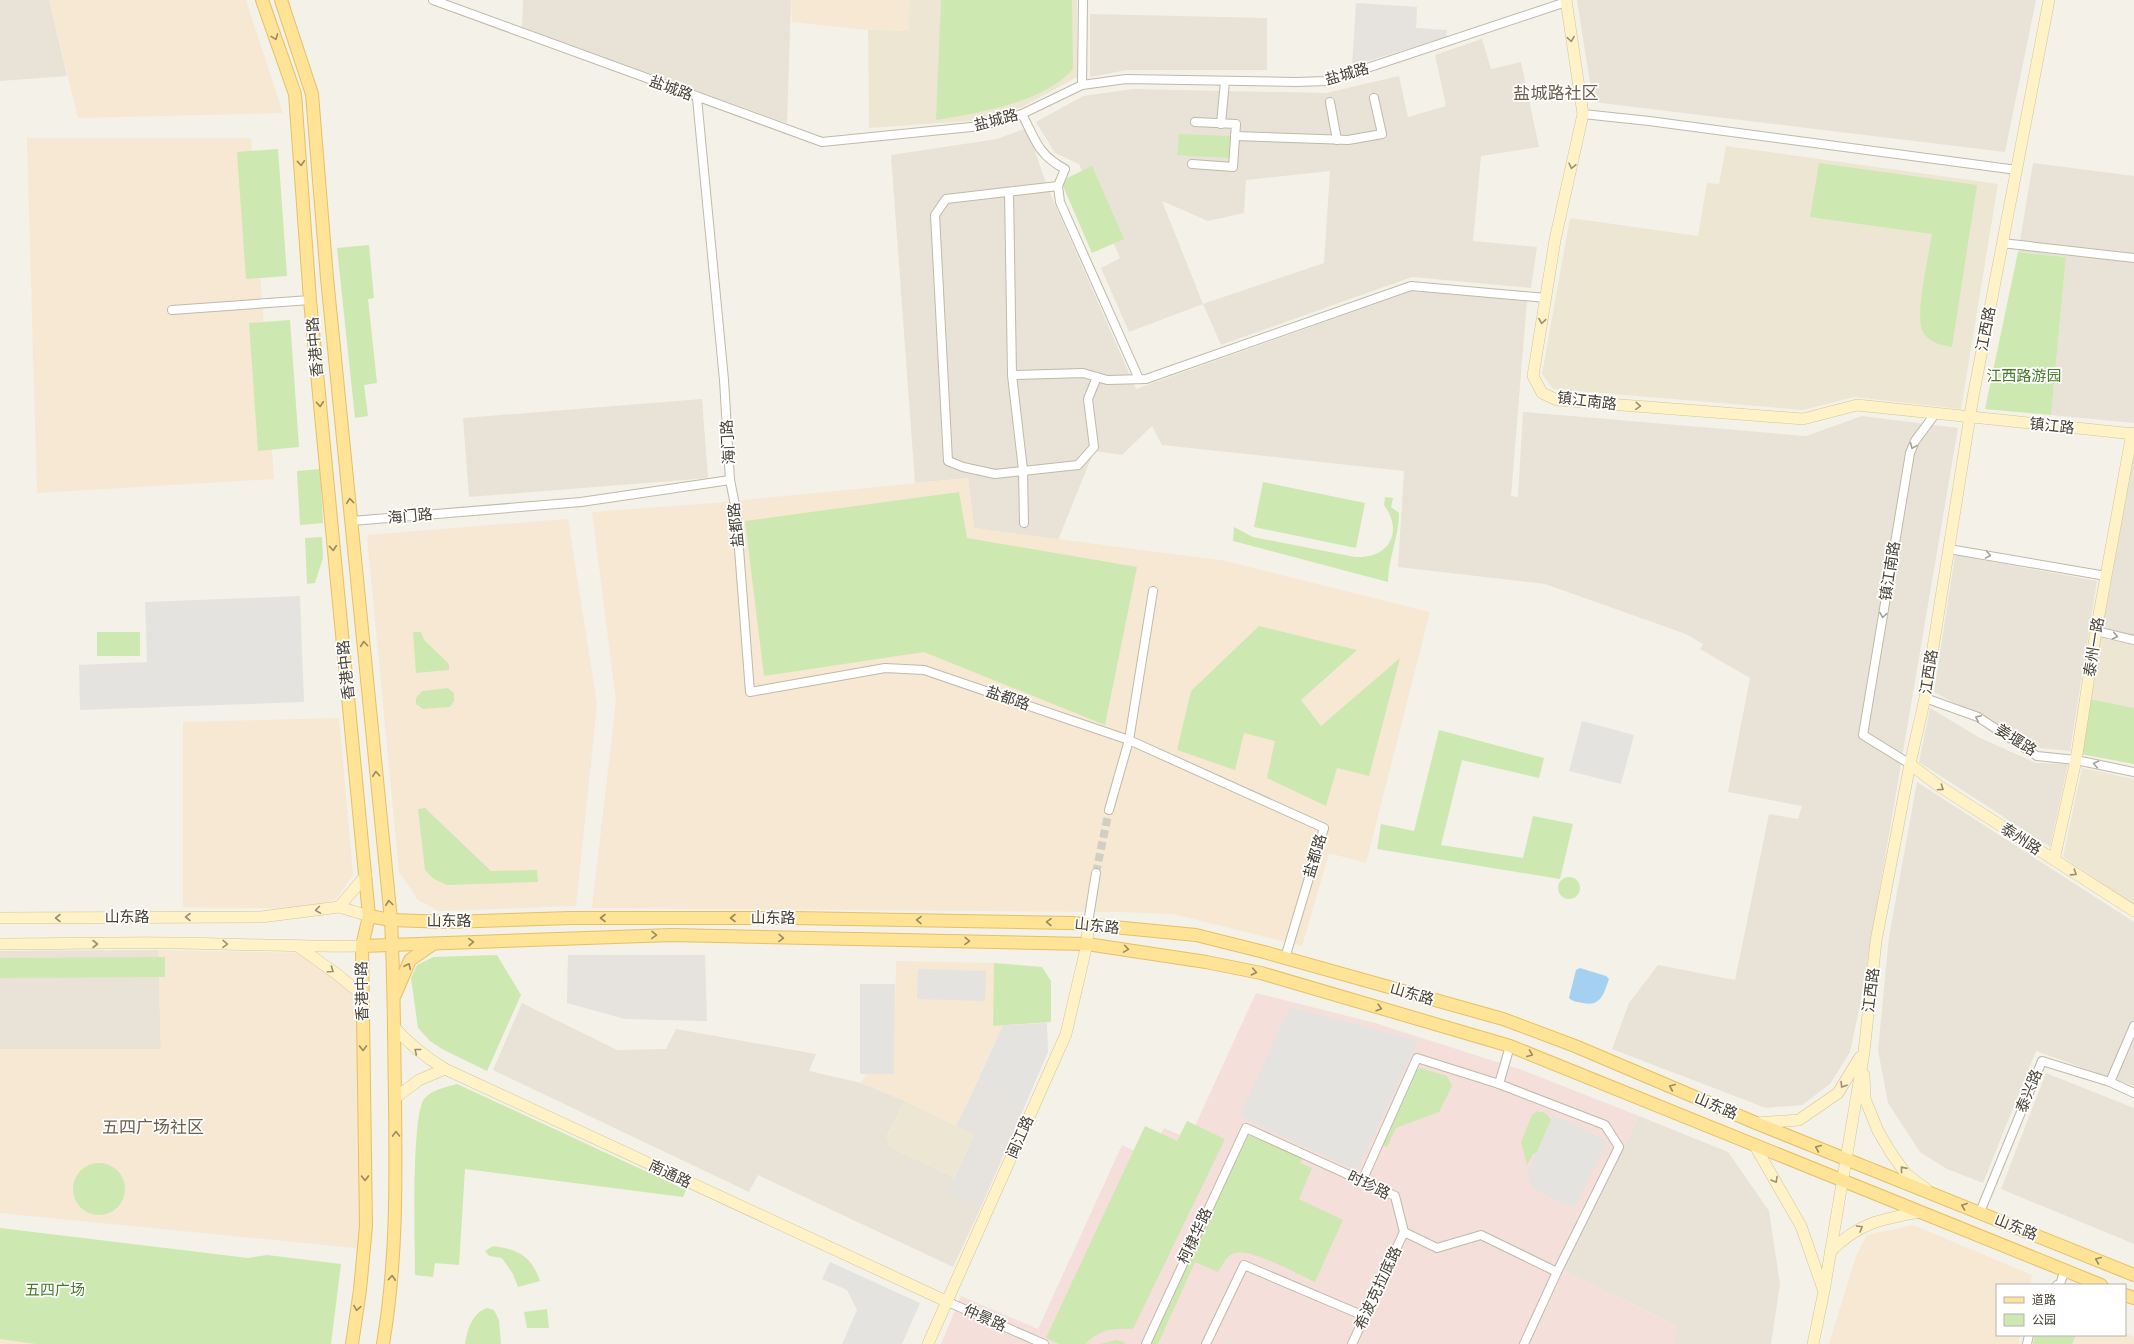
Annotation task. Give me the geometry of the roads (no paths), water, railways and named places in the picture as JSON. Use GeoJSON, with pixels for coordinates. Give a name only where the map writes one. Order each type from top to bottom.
{"type":"FeatureCollection","features":[{"type":"Feature","properties":{"kind":"main road","name":"香港中路"},"geometry":{"type":"LineString","coordinates":[[262,0],[295,94],[310,300],[369,916],[362,946],[366,1226],[360,1290],[352,1344]]}},
{"type":"Feature","properties":{"kind":"main road","name":"香港中路"},"geometry":{"type":"LineString","coordinates":[[281,0],[312,94],[327,278],[391,920],[394,998],[396,1227],[391,1293],[383,1344]]}},
{"type":"Feature","properties":{"kind":"main road","name":"山东路"},"geometry":{"type":"LineString","coordinates":[[369,916],[391,920],[449,922],[570,918],[794,918],[1088,923],[1196,935],[1503,1019],[1575,1046],[1756,1123],[2134,1275]]}},
{"type":"Feature","properties":{"kind":"main road","name":"山东路"},"geometry":{"type":"LineString","coordinates":[[362,946],[645,935],[1087,944],[1206,962],[1261,973],[1510,1046],[2099,1284]]}},
{"type":"Feature","properties":{"kind":"main road"},"geometry":{"type":"LineString","coordinates":[[394,998],[410,960],[432,944]]}},
{"type":"Feature","properties":{"kind":"street","name":"盐城路"},"geometry":{"type":"LineString","coordinates":[[433,0],[697,98],[822,142],[981,126],[1022,114],[1082,85],[1126,79],[1328,81],[1566,1]]}},
{"type":"Feature","properties":{"kind":"street"},"geometry":{"type":"LineString","coordinates":[[1082,85],[1083,0]]}},
{"type":"Feature","properties":{"kind":"street","name":"江西路"},"geometry":{"type":"LineString","coordinates":[[1813,1344],[1824,1291],[1841,1179],[1864,1052],[1876,941],[1910,764],[1925,698],[1970,418],[2049,0]]}},
{"type":"Feature","properties":{"kind":"street","name":"镇江南路"},"geometry":{"type":"LineString","coordinates":[[1566,1],[1584,114],[1556,240],[1533,376],[1542,393],[1557,400],[1803,419],[1857,405],[1970,418]]}},
{"type":"Feature","properties":{"kind":"street"},"geometry":{"type":"LineString","coordinates":[[1221,124],[1225,81]]}},
{"type":"Feature","properties":{"kind":"street","name":"海门路"},"geometry":{"type":"LineString","coordinates":[[352,521],[581,502],[730,480],[724,380],[697,98]]}},
{"type":"Feature","properties":{"kind":"street"},"geometry":{"type":"LineString","coordinates":[[1235,136],[1348,140],[1382,134],[1374,98]]}},
{"type":"Feature","properties":{"kind":"street"},"geometry":{"type":"LineString","coordinates":[[1330,102],[1337,140]]}},
{"type":"Feature","properties":{"kind":"street"},"geometry":{"type":"LineString","coordinates":[[1022,114],[1041,152],[1052,162],[1065,169],[1058,186],[1060,202],[1139,379]]}},
{"type":"Feature","properties":{"kind":"street"},"geometry":{"type":"LineString","coordinates":[[1584,114],[1649,121],[2017,170]]}},
{"type":"Feature","properties":{"kind":"street"},"geometry":{"type":"LineString","coordinates":[[1192,164],[1233,166],[1236,124],[1196,122]]}},
{"type":"Feature","properties":{"kind":"street"},"geometry":{"type":"LineString","coordinates":[[1058,186],[946,199],[936,215],[948,461],[963,467],[995,474],[1078,465],[1094,446],[1088,399],[1097,377]]}},
{"type":"Feature","properties":{"kind":"street"},"geometry":{"type":"LineString","coordinates":[[1009,192],[1012,375],[1024,470],[1024,523]]}},
{"type":"Feature","properties":{"kind":"street"},"geometry":{"type":"LineString","coordinates":[[2002,243],[2134,258]]}},
{"type":"Feature","properties":{"kind":"street"},"geometry":{"type":"LineString","coordinates":[[1012,375],[1083,373],[1107,380],[1146,379],[1410,286],[1546,298]]}},
{"type":"Feature","properties":{"kind":"street"},"geometry":{"type":"LineString","coordinates":[[172,310],[310,300]]}},
{"type":"Feature","properties":{"kind":"street","name":"镇江南路"},"geometry":{"type":"LineString","coordinates":[[1910,764],[1863,735],[1910,453],[1915,441],[1934,414]]}},
{"type":"Feature","properties":{"kind":"street","name":"镇江路"},"geometry":{"type":"LineString","coordinates":[[1970,418],[2133,434]]}},
{"type":"Feature","properties":{"kind":"street","name":"泰州一路"},"geometry":{"type":"LineString","coordinates":[[2054,860],[2076,760],[2096,631],[2133,434]]}},
{"type":"Feature","properties":{"kind":"street","name":"盐都路"},"geometry":{"type":"LineString","coordinates":[[730,480],[736,510],[750,692],[885,668],[924,670],[1129,740],[1324,828],[1284,958]]}},
{"type":"Feature","properties":{"kind":"street"},"geometry":{"type":"LineString","coordinates":[[1949,549],[2106,576]]}},
{"type":"Feature","properties":{"kind":"street"},"geometry":{"type":"LineString","coordinates":[[1109,810],[1129,740],[1153,591]]}},
{"type":"Feature","properties":{"kind":"street"},"geometry":{"type":"LineString","coordinates":[[2096,631],[2134,640]]}},
{"type":"Feature","properties":{"kind":"street","name":"姜堰路"},"geometry":{"type":"LineString","coordinates":[[1925,698],[1978,717],[2037,756],[2076,760],[2134,772]]}},
{"type":"Feature","properties":{"kind":"street","name":"泰州路"},"geometry":{"type":"LineString","coordinates":[[1910,764],[1939,786],[2134,911]]}},
{"type":"Feature","properties":{"kind":"street"},"geometry":{"type":"LineString","coordinates":[[1088,923],[1096,873]]}},
{"type":"Feature","properties":{"kind":"street"},"geometry":{"type":"LineString","coordinates":[[339,907],[346,901],[366,875]]}},
{"type":"Feature","properties":{"kind":"street","name":"山东路"},"geometry":{"type":"LineString","coordinates":[[0,918],[260,917],[339,907],[369,916]]}},
{"type":"Feature","properties":{"kind":"street","name":"闽江路"},"geometry":{"type":"LineString","coordinates":[[928,1344],[1066,1034],[1087,944],[1088,923]]}},
{"type":"Feature","properties":{"kind":"street","name":"山东路"},"geometry":{"type":"LineString","coordinates":[[0,944],[177,943],[268,944],[299,947],[362,946]]}},
{"type":"Feature","properties":{"kind":"street"},"geometry":{"type":"LineString","coordinates":[[299,947],[338,975],[362,995]]}},
{"type":"Feature","properties":{"kind":"street"},"geometry":{"type":"LineString","coordinates":[[2110,1082],[2134,1026]]}},
{"type":"Feature","properties":{"kind":"street","name":"南通路"},"geometry":{"type":"LineString","coordinates":[[394,1027],[411,1046],[445,1069],[948,1302]]}},
{"type":"Feature","properties":{"kind":"street"},"geometry":{"type":"LineString","coordinates":[[1498,1084],[1510,1046]]}},
{"type":"Feature","properties":{"kind":"street"},"geometry":{"type":"LineString","coordinates":[[1756,1123],[1799,1120],[1838,1093],[1864,1052]]}},
{"type":"Feature","properties":{"kind":"street"},"geometry":{"type":"LineString","coordinates":[[1864,1052],[1865,1098],[1878,1131],[1891,1154],[1906,1174],[1933,1194]]}},
{"type":"Feature","properties":{"kind":"street"},"geometry":{"type":"LineString","coordinates":[[1362,1181],[1417,1058],[1498,1084],[1605,1125],[1619,1147],[1557,1272],[1524,1344]]}},
{"type":"Feature","properties":{"kind":"street","name":"泰兴路"},"geometry":{"type":"LineString","coordinates":[[1980,1212],[2042,1061],[2110,1082],[2134,1093]]}},
{"type":"Feature","properties":{"kind":"street"},"geometry":{"type":"LineString","coordinates":[[395,1098],[419,1080],[445,1069]]}},
{"type":"Feature","properties":{"kind":"street","name":"时珍路"},"geometry":{"type":"LineString","coordinates":[[1246,1128],[1395,1196],[1404,1232]]}},
{"type":"Feature","properties":{"kind":"street","name":"柯棣华路"},"geometry":{"type":"LineString","coordinates":[[1146,1344],[1246,1128]]}},
{"type":"Feature","properties":{"kind":"street"},"geometry":{"type":"LineString","coordinates":[[1755,1146],[1801,1226],[1824,1291]]}},
{"type":"Feature","properties":{"kind":"street"},"geometry":{"type":"LineString","coordinates":[[1830,1252],[1844,1238],[1863,1225],[1883,1218],[1920,1212]]}},
{"type":"Feature","properties":{"kind":"street"},"geometry":{"type":"LineString","coordinates":[[1404,1232],[1437,1248],[1481,1236],[1557,1272]]}},
{"type":"Feature","properties":{"kind":"street","name":"希波克拉底路"},"geometry":{"type":"LineString","coordinates":[[1352,1344],[1404,1232]]}},
{"type":"Feature","properties":{"kind":"street"},"geometry":{"type":"LineString","coordinates":[[1206,1344],[1244,1264],[1364,1316]]}},
{"type":"Feature","properties":{"kind":"street"},"geometry":{"type":"LineString","coordinates":[[2060,1284],[2065,1270]]}},
{"type":"Feature","properties":{"kind":"street","name":"仲景路"},"geometry":{"type":"LineString","coordinates":[[948,1302],[1044,1344]]}},
{"type":"Feature","properties":{"kind":"water"},"geometry":{"type":"Polygon","coordinates":[[[1580,968],[1606,976],[1609,979],[1601,998],[1594,1003],[1589,1004],[1577,1002],[1569,998],[1576,970],[1580,968]]]}},
{"type":"Feature","properties":{"kind":"tunnel"},"geometry":{"type":"LineString","coordinates":[[1096,873],[1109,810]]}},
{"type":"Feature","properties":{"kind":"district","name":"盐城路社区"},"geometry":{"type":"Point","coordinates":[1556,93]}},
{"type":"Feature","properties":{"kind":"district","name":"五四广场社区"},"geometry":{"type":"Point","coordinates":[153,1127]}},
{"type":"Feature","properties":{"kind":"park label","name":"江西路游园"},"geometry":{"type":"Point","coordinates":[2024,376]}},
{"type":"Feature","properties":{"kind":"park label","name":"五四广场"},"geometry":{"type":"Point","coordinates":[55,1290]}}]}
